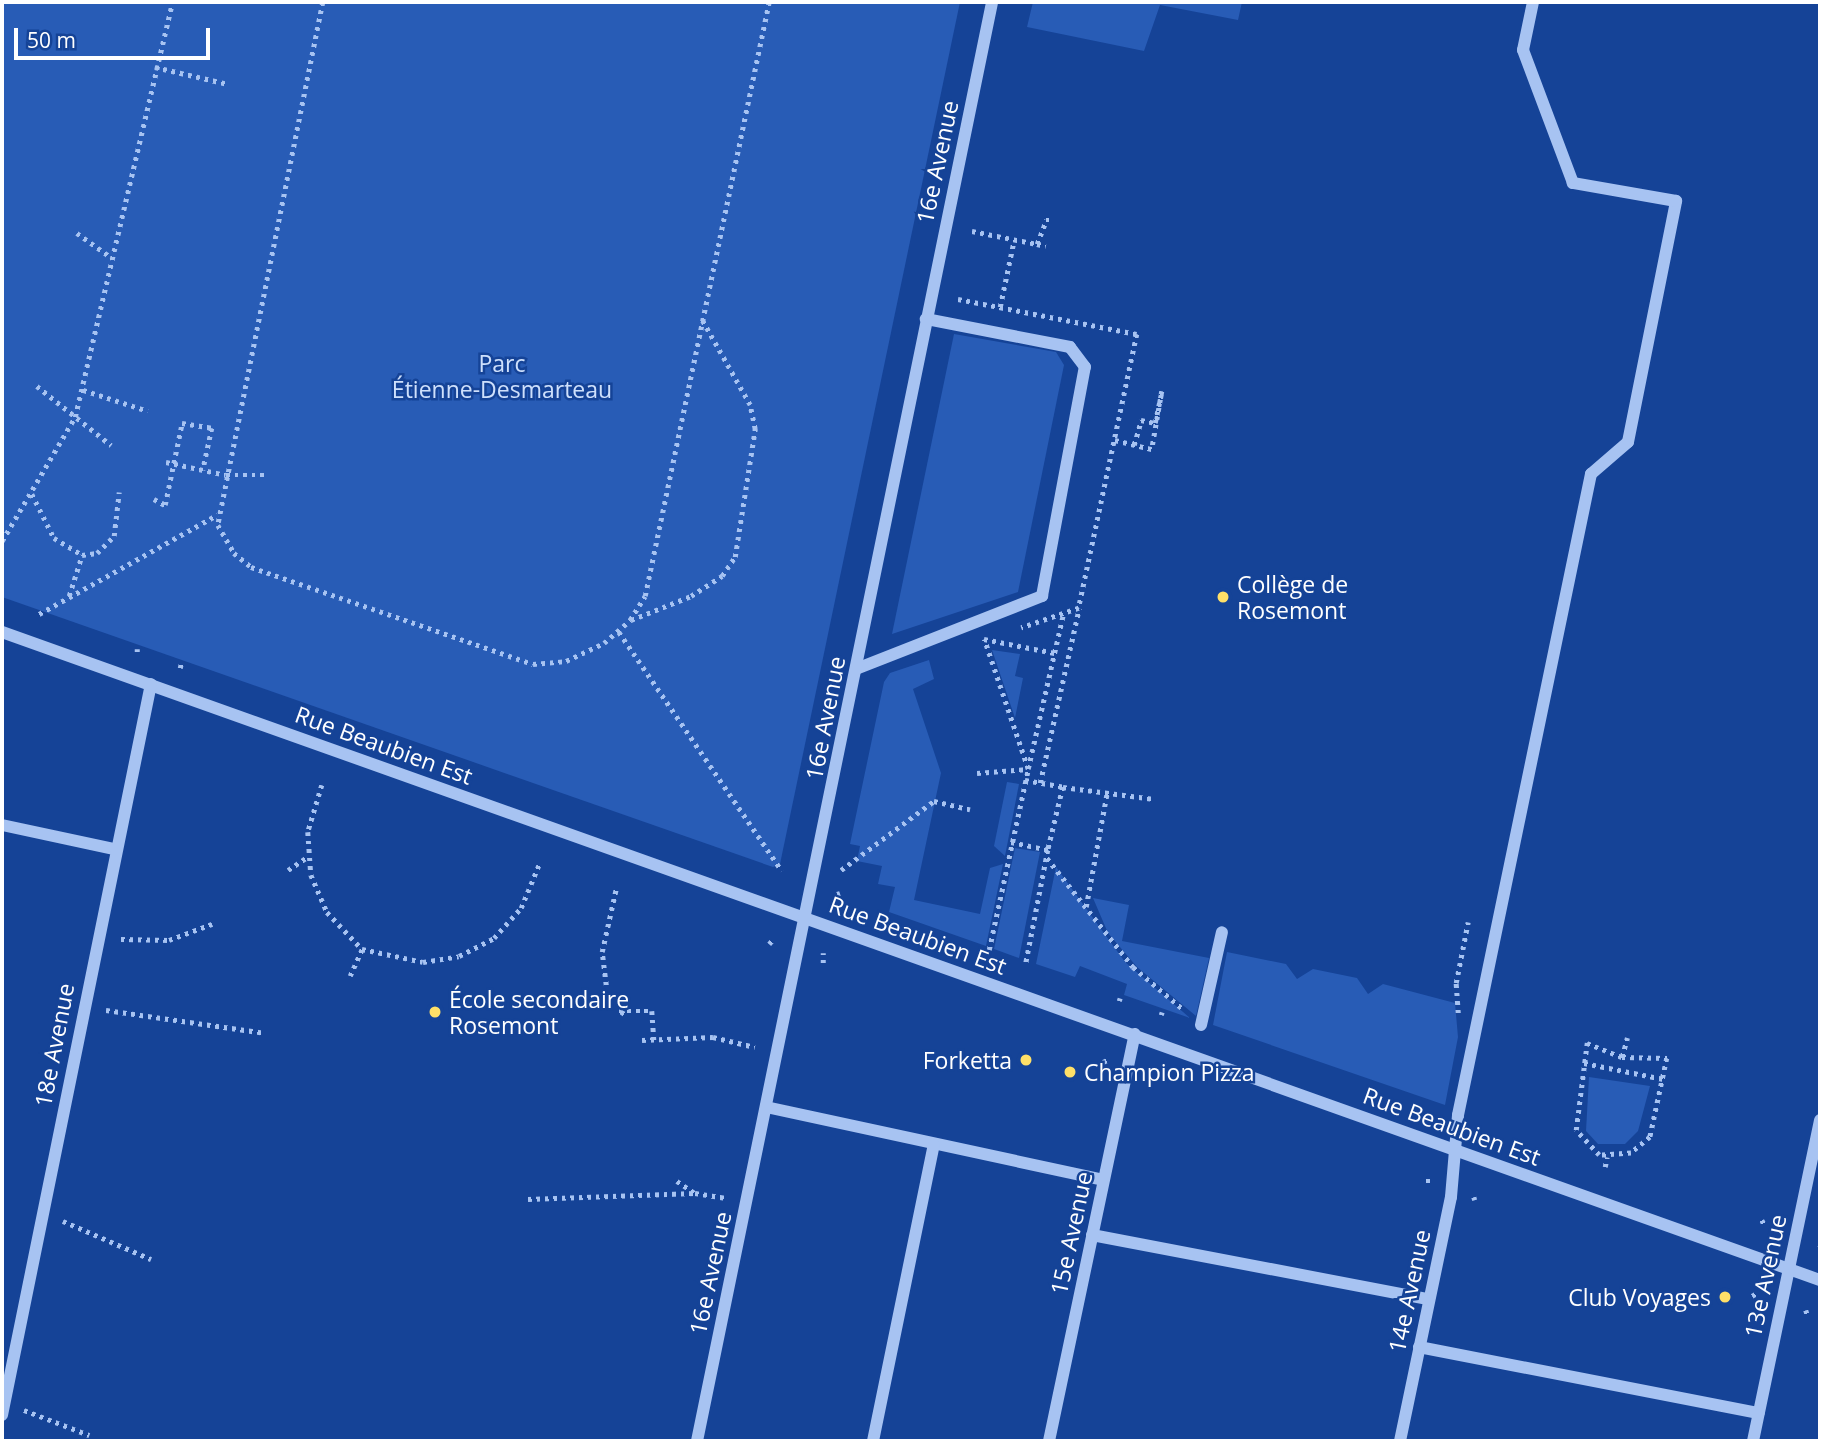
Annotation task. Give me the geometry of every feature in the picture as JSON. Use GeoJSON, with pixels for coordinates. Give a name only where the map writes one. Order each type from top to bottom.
{"type":"FeatureCollection","features":[{"type":"Feature","properties":{"kind":"street","name":"16e Avenue"},"geometry":{"type":"LineString","coordinates":[[697,1441],[992,2]]}},
{"type":"Feature","properties":{"kind":"street","name":"14e Avenue"},"geometry":{"type":"LineString","coordinates":[[1400,1441],[1455,1149],[1591,474],[1628,442],[1676,201],[1573,183],[1523,50],[1532,2]]}},
{"type":"Feature","properties":{"kind":"street"},"geometry":{"type":"LineString","coordinates":[[856,669],[1042,596],[1085,367],[1070,347],[926,319]]}},
{"type":"Feature","properties":{"kind":"street","name":"Rue Beaubien Est"},"geometry":{"type":"LineString","coordinates":[[2,632],[1820,1280]]}},
{"type":"Feature","properties":{"kind":"street","name":"18e Avenue"},"geometry":{"type":"LineString","coordinates":[[2,1415],[114,849],[151,684]]}},
{"type":"Feature","properties":{"kind":"street"},"geometry":{"type":"LineString","coordinates":[[2,825],[114,849]]}},
{"type":"Feature","properties":{"kind":"street"},"geometry":{"type":"LineString","coordinates":[[1201,1025],[1222,932]]}},
{"type":"Feature","properties":{"kind":"street","name":"15e Avenue"},"geometry":{"type":"LineString","coordinates":[[1049,1441],[1135,1034]]}},
{"type":"Feature","properties":{"kind":"street"},"geometry":{"type":"LineString","coordinates":[[766,1107],[1104,1180]]}},
{"type":"Feature","properties":{"kind":"street","name":"13e Avenue"},"geometry":{"type":"LineString","coordinates":[[1754,1441],[1787,1269],[1820,1120]]}},
{"type":"Feature","properties":{"kind":"street"},"geometry":{"type":"LineString","coordinates":[[873,1441],[934,1144]]}},
{"type":"Feature","properties":{"kind":"street"},"geometry":{"type":"LineString","coordinates":[[1092,1235],[1428,1299]]}},
{"type":"Feature","properties":{"kind":"street"},"geometry":{"type":"LineString","coordinates":[[1419,1347],[1759,1413]]}},
{"type":"Feature","properties":{"kind":"path"},"geometry":{"type":"LineString","coordinates":[[2,541],[75,417],[172,2]]}},
{"type":"Feature","properties":{"kind":"path"},"geometry":{"type":"LineString","coordinates":[[323,2],[217,515],[227,544],[251,567],[516,662],[566,661],[620,632],[630,620],[649,579],[769,2]]}},
{"type":"Feature","properties":{"kind":"path"},"geometry":{"type":"LineString","coordinates":[[155,68],[228,84]]}},
{"type":"Feature","properties":{"kind":"path"},"geometry":{"type":"LineString","coordinates":[[1037,244],[1046,220],[1051,220]]}},
{"type":"Feature","properties":{"kind":"path"},"geometry":{"type":"LineString","coordinates":[[972,231],[1046,246]]}},
{"type":"Feature","properties":{"kind":"path"},"geometry":{"type":"LineString","coordinates":[[77,233],[113,258]]}},
{"type":"Feature","properties":{"kind":"path"},"geometry":{"type":"LineString","coordinates":[[1000,307],[1014,240]]}},
{"type":"Feature","properties":{"kind":"path"},"geometry":{"type":"LineString","coordinates":[[630,620],[691,596],[722,576],[735,557],[755,429],[750,405],[702,320]]}},
{"type":"Feature","properties":{"kind":"path"},"geometry":{"type":"LineString","coordinates":[[37,386],[111,445]]}},
{"type":"Feature","properties":{"kind":"path"},"geometry":{"type":"LineString","coordinates":[[83,390],[148,411]]}},
{"type":"Feature","properties":{"kind":"path"},"geometry":{"type":"LineString","coordinates":[[1115,440],[1154,449],[1163,391],[1156,423],[1141,420],[1134,444]]}},
{"type":"Feature","properties":{"kind":"path"},"geometry":{"type":"LineString","coordinates":[[154,499],[165,505],[182,423],[212,428],[203,470]]}},
{"type":"Feature","properties":{"kind":"path"},"geometry":{"type":"LineString","coordinates":[[166,462],[226,475],[268,475]]}},
{"type":"Feature","properties":{"kind":"path"},"geometry":{"type":"LineString","coordinates":[[32,494],[54,538],[82,555],[97,553],[114,536],[119,492]]}},
{"type":"Feature","properties":{"kind":"path"},"geometry":{"type":"LineString","coordinates":[[39,614],[217,515]]}},
{"type":"Feature","properties":{"kind":"path"},"geometry":{"type":"LineString","coordinates":[[69,597],[82,555]]}},
{"type":"Feature","properties":{"kind":"path"},"geometry":{"type":"LineString","coordinates":[[1041,783],[1079,608]]}},
{"type":"Feature","properties":{"kind":"path"},"geometry":{"type":"LineString","coordinates":[[989,950],[1063,614]]}},
{"type":"Feature","properties":{"kind":"path"},"geometry":{"type":"LineString","coordinates":[[620,632],[782,871]]}},
{"type":"Feature","properties":{"kind":"path"},"geometry":{"type":"LineString","coordinates":[[1028,769],[984,639],[1055,653]]}},
{"type":"Feature","properties":{"kind":"path"},"geometry":{"type":"LineString","coordinates":[[977,773],[1028,769]]}},
{"type":"Feature","properties":{"kind":"path"},"geometry":{"type":"LineString","coordinates":[[1025,780],[1154,799]]}},
{"type":"Feature","properties":{"kind":"path"},"geometry":{"type":"LineString","coordinates":[[321,785],[307,858],[327,912],[362,949],[424,962],[459,956],[494,939],[521,908],[540,862]]}},
{"type":"Feature","properties":{"kind":"path"},"geometry":{"type":"LineString","coordinates":[[1026,963],[1063,787]]}},
{"type":"Feature","properties":{"kind":"path"},"geometry":{"type":"LineString","coordinates":[[1086,907],[1107,793]]}},
{"type":"Feature","properties":{"kind":"path"},"geometry":{"type":"LineString","coordinates":[[841,870],[934,801],[970,809]]}},
{"type":"Feature","properties":{"kind":"path"},"geometry":{"type":"LineString","coordinates":[[1011,842],[1048,850]]}},
{"type":"Feature","properties":{"kind":"path"},"geometry":{"type":"LineString","coordinates":[[288,870],[307,858]]}},
{"type":"Feature","properties":{"kind":"path"},"geometry":{"type":"LineString","coordinates":[[1047,858],[1133,967],[1191,1015]]}},
{"type":"Feature","properties":{"kind":"path"},"geometry":{"type":"LineString","coordinates":[[606,985],[602,952],[616,888]]}},
{"type":"Feature","properties":{"kind":"path"},"geometry":{"type":"LineString","coordinates":[[121,939],[169,940],[212,924]]}},
{"type":"Feature","properties":{"kind":"path"},"geometry":{"type":"LineString","coordinates":[[769,944],[774,938]]}},
{"type":"Feature","properties":{"kind":"path"},"geometry":{"type":"LineString","coordinates":[[350,976],[362,949]]}},
{"type":"Feature","properties":{"kind":"path"},"geometry":{"type":"LineString","coordinates":[[823,953],[823,963]]}},
{"type":"Feature","properties":{"kind":"path"},"geometry":{"type":"LineString","coordinates":[[106,1010],[265,1032]]}},
{"type":"Feature","properties":{"kind":"path"},"geometry":{"type":"LineString","coordinates":[[624,1014],[620,1011],[652,1011],[654,1042]]}},
{"type":"Feature","properties":{"kind":"path"},"geometry":{"type":"LineString","coordinates":[[642,1040],[654,1042],[713,1037],[755,1047]]}},
{"type":"Feature","properties":{"kind":"path"},"geometry":{"type":"LineString","coordinates":[[1622,1057],[1627,1038]]}},
{"type":"Feature","properties":{"kind":"path"},"geometry":{"type":"LineString","coordinates":[[1587,1043],[1622,1057],[1667,1058],[1650,1137],[1631,1153],[1607,1157],[1589,1149],[1576,1130],[1587,1043]]}},
{"type":"Feature","properties":{"kind":"path"},"geometry":{"type":"LineString","coordinates":[[1584,1063],[1663,1079]]}},
{"type":"Feature","properties":{"kind":"path"},"geometry":{"type":"LineString","coordinates":[[1148,1073],[1150,1080]]}},
{"type":"Feature","properties":{"kind":"path"},"geometry":{"type":"LineString","coordinates":[[1605,1167],[1607,1157]]}},
{"type":"Feature","properties":{"kind":"path"},"geometry":{"type":"LineString","coordinates":[[677,1181],[695,1194]]}},
{"type":"Feature","properties":{"kind":"path"},"geometry":{"type":"LineString","coordinates":[[528,1199],[695,1194],[724,1198]]}},
{"type":"Feature","properties":{"kind":"path"},"geometry":{"type":"LineString","coordinates":[[63,1221],[151,1259]]}},
{"type":"Feature","properties":{"kind":"path"},"geometry":{"type":"LineString","coordinates":[[1806,1310],[1808,1317]]}},
{"type":"Feature","properties":{"kind":"path"},"geometry":{"type":"LineString","coordinates":[[24,1410],[89,1435]]}},
{"type":"Feature","properties":{"kind":"green space","name":"Parc Étienne-Desmarteau"},"geometry":{"type":"Polygon","coordinates":[[[2,2],[960,2],[780,864],[773,867],[2,597],[2,2]]]}},
{"type":"Feature","properties":{"kind":"green space"},"geometry":{"type":"Polygon","coordinates":[[[1033,2],[1242,2],[1238,20],[1160,5],[1144,51],[1027,27],[1033,2]]]}},
{"type":"Feature","properties":{"kind":"green space"},"geometry":{"type":"Polygon","coordinates":[[[954,334],[1056,352],[1064,365],[1018,592],[892,634],[954,334]]]}},
{"type":"Feature","properties":{"kind":"green space"},"geometry":{"type":"Polygon","coordinates":[[[992,650],[1020,654],[1015,676],[1023,678],[1015,718],[992,650]]]}},
{"type":"Feature","properties":{"kind":"green space"},"geometry":{"type":"Polygon","coordinates":[[[929,660],[934,679],[913,689],[941,773],[914,900],[980,914],[990,868],[1003,864],[986,946],[889,912],[895,887],[878,884],[882,866],[857,861],[860,846],[850,844],[884,682],[890,673],[929,660]]]}},
{"type":"Feature","properties":{"kind":"green space"},"geometry":{"type":"Polygon","coordinates":[[[1007,782],[1019,784],[1005,856],[994,846],[1007,782]]]}},
{"type":"Feature","properties":{"kind":"green space"},"geometry":{"type":"Polygon","coordinates":[[[1015,848],[1040,852],[1019,958],[994,949],[1015,848]]]}},
{"type":"Feature","properties":{"kind":"green space"},"geometry":{"type":"Polygon","coordinates":[[[1056,867],[1125,962],[1190,1018],[1124,995],[1127,984],[1080,966],[1075,977],[1036,964],[1056,867]]]}},
{"type":"Feature","properties":{"kind":"green space"},"geometry":{"type":"Polygon","coordinates":[[[1093,898],[1129,905],[1122,941],[1209,958],[1196,1016],[1137,967],[1108,933],[1093,898]]]}},
{"type":"Feature","properties":{"kind":"green space"},"geometry":{"type":"Polygon","coordinates":[[[1227,952],[1286,964],[1297,979],[1313,969],[1357,978],[1368,994],[1383,984],[1455,1003],[1458,1037],[1445,1105],[1213,1025],[1227,952]]]}},
{"type":"Feature","properties":{"kind":"green space"},"geometry":{"type":"Polygon","coordinates":[[[1589,1077],[1650,1086],[1638,1131],[1625,1144],[1598,1144],[1586,1131],[1589,1077]]]}},
{"type":"Feature","properties":{"kind":"place","name":"Collège de Rosemont"},"geometry":{"type":"Point","coordinates":[1223,597]}},
{"type":"Feature","properties":{"kind":"place","name":"École secondaire Rosemont"},"geometry":{"type":"Point","coordinates":[435,1012]}},
{"type":"Feature","properties":{"kind":"place","name":"Forketta"},"geometry":{"type":"Point","coordinates":[1026,1060]}},
{"type":"Feature","properties":{"kind":"place","name":"Champion Pizza"},"geometry":{"type":"Point","coordinates":[1070,1072]}},
{"type":"Feature","properties":{"kind":"place","name":"Club Voyages"},"geometry":{"type":"Point","coordinates":[1725,1297]}}]}
